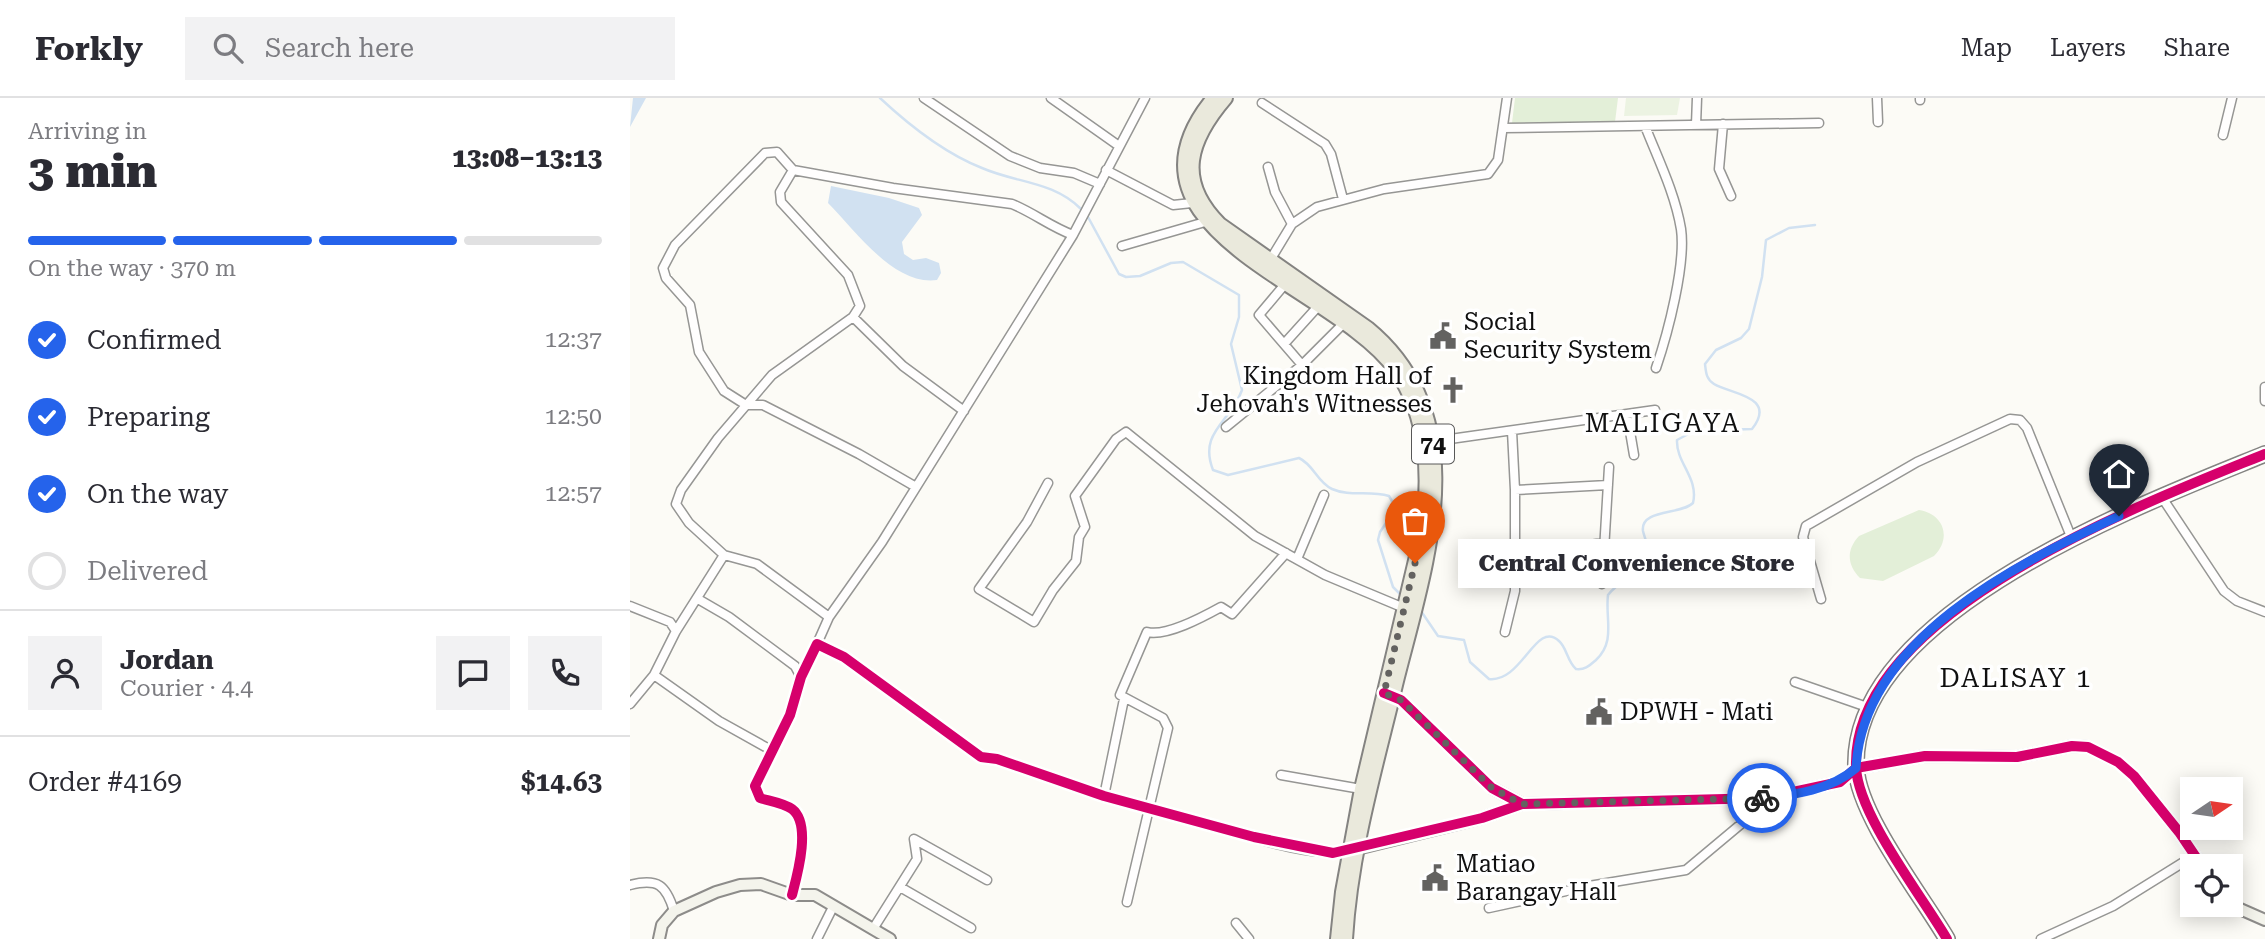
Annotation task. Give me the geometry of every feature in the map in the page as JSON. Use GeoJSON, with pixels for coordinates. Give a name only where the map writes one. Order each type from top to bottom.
{"type":"FeatureCollection","features":[{"type":"Feature","properties":{"kind":"highway"},"geometry":{"type":"LineString","coordinates":[[1947,939],[1881,832],[1859,786],[1856,768],[1859,740],[1870,708],[1897,663],[1936,626],[1991,586],[2072,539],[2161,496],[2265,454]]}},
{"type":"Feature","properties":{"kind":"main road","name":"74"},"geometry":{"type":"LineString","coordinates":[[1213,98],[1190,130],[1185,146],[1184,174],[1192,203],[1205,222],[1322,302],[1344,323],[1395,362]]}},
{"type":"Feature","properties":{"kind":"main road","name":"74"},"geometry":{"type":"LineString","coordinates":[[1226,98],[1196,141],[1192,160],[1195,184],[1213,217],[1286,282],[1378,336],[1421,399],[1436,486],[1433,524],[1389,694],[1361,789],[1346,939]]}},
{"type":"Feature","properties":{"kind":"main road","name":"74"},"geometry":{"type":"LineString","coordinates":[[1337,939],[1425,512],[1427,442]]}},
{"type":"Feature","properties":{"kind":"street"},"geometry":{"type":"LineString","coordinates":[[924,98],[1010,156],[1040,168],[1074,173],[1100,184]]}},
{"type":"Feature","properties":{"kind":"street"},"geometry":{"type":"LineString","coordinates":[[1051,98],[1119,146]]}},
{"type":"Feature","properties":{"kind":"street"},"geometry":{"type":"LineString","coordinates":[[792,895],[801,860],[798,817],[792,810],[760,798],[756,793],[756,781],[790,715],[801,677],[829,617],[868,564],[1073,235],[1145,98]]}},
{"type":"Feature","properties":{"kind":"street"},"geometry":{"type":"LineString","coordinates":[[1268,264],[1292,224],[1317,208],[1384,189],[1488,174],[1498,160],[1507,98]]}},
{"type":"Feature","properties":{"kind":"street"},"geometry":{"type":"LineString","coordinates":[[1696,125],[1698,98]]}},
{"type":"Feature","properties":{"kind":"street"},"geometry":{"type":"LineString","coordinates":[[1877,98],[1878,121]]}},
{"type":"Feature","properties":{"kind":"street"},"geometry":{"type":"LineString","coordinates":[[2224,135],[2232,98]]}},
{"type":"Feature","properties":{"kind":"street"},"geometry":{"type":"LineString","coordinates":[[1262,103],[1325,144],[1331,155],[1343,199]]}},
{"type":"Feature","properties":{"kind":"street"},"geometry":{"type":"LineString","coordinates":[[1503,128],[1819,122]]}},
{"type":"Feature","properties":{"kind":"street"},"geometry":{"type":"LineString","coordinates":[[1723,124],[1719,169],[1731,197]]}},
{"type":"Feature","properties":{"kind":"street"},"geometry":{"type":"LineString","coordinates":[[1645,126],[1677,210],[1682,251],[1672,306],[1656,368]]}},
{"type":"Feature","properties":{"kind":"street"},"geometry":{"type":"LineString","coordinates":[[916,487],[859,454],[763,405],[746,405],[724,391],[699,352],[690,305],[666,278],[663,268],[675,245],[765,153],[777,152],[793,170],[893,188],[1012,204],[1028,211],[1049,226],[1073,235]]}},
{"type":"Feature","properties":{"kind":"street"},"geometry":{"type":"LineString","coordinates":[[1268,167],[1275,192],[1292,224]]}},
{"type":"Feature","properties":{"kind":"street"},"geometry":{"type":"LineString","coordinates":[[793,170],[780,192],[781,202],[849,275],[860,306],[853,317],[789,360],[746,405],[718,438],[676,499],[679,510],[689,523],[724,555],[757,564],[829,617]]}},
{"type":"Feature","properties":{"kind":"street"},"geometry":{"type":"LineString","coordinates":[[1106,170],[1173,205],[1192,203]]}},
{"type":"Feature","properties":{"kind":"street"},"geometry":{"type":"LineString","coordinates":[[1122,246],[1205,222]]}},
{"type":"Feature","properties":{"kind":"street"},"geometry":{"type":"LineString","coordinates":[[1286,282],[1258,313],[1302,365]]}},
{"type":"Feature","properties":{"kind":"street"},"geometry":{"type":"LineString","coordinates":[[1284,344],[1322,302]]}},
{"type":"Feature","properties":{"kind":"street"},"geometry":{"type":"LineString","coordinates":[[853,317],[903,366],[964,411]]}},
{"type":"Feature","properties":{"kind":"street"},"geometry":{"type":"LineString","coordinates":[[1226,428],[1302,365],[1344,323]]}},
{"type":"Feature","properties":{"kind":"street"},"geometry":{"type":"LineString","coordinates":[[2265,387],[2265,401]]}},
{"type":"Feature","properties":{"kind":"street"},"geometry":{"type":"LineString","coordinates":[[1427,442],[1655,410]]}},
{"type":"Feature","properties":{"kind":"street"},"geometry":{"type":"LineString","coordinates":[[1627,414],[1634,455]]}},
{"type":"Feature","properties":{"kind":"street"},"geometry":{"type":"LineString","coordinates":[[1821,598],[1803,537],[1806,526],[1917,462],[2010,419],[2020,420],[2027,428],[2072,539]]}},
{"type":"Feature","properties":{"kind":"street"},"geometry":{"type":"LineString","coordinates":[[1506,632],[1515,591],[1517,555],[1512,431]]}},
{"type":"Feature","properties":{"kind":"street"},"geometry":{"type":"LineString","coordinates":[[1048,483],[1027,522],[979,589],[1034,622],[1053,590],[1076,561],[1079,537],[1085,527],[1075,496],[1116,439],[1126,432],[1255,536],[1357,590],[1404,608]]}},
{"type":"Feature","properties":{"kind":"street"},"geometry":{"type":"LineString","coordinates":[[1602,584],[1609,467]]}},
{"type":"Feature","properties":{"kind":"street"},"geometry":{"type":"LineString","coordinates":[[1515,490],[1608,485]]}},
{"type":"Feature","properties":{"kind":"street"},"geometry":{"type":"LineString","coordinates":[[1297,559],[1324,495]]}},
{"type":"Feature","properties":{"kind":"street"},"geometry":{"type":"LineString","coordinates":[[2161,496],[2224,591],[2245,605],[2265,612]]}},
{"type":"Feature","properties":{"kind":"street"},"geometry":{"type":"LineString","coordinates":[[1517,555],[1604,543]]}},
{"type":"Feature","properties":{"kind":"street"},"geometry":{"type":"LineString","coordinates":[[1127,902],[1152,809],[1168,728],[1163,718],[1120,695],[1123,683],[1147,632],[1169,632],[1221,607],[1232,614],[1286,553]]}},
{"type":"Feature","properties":{"kind":"street"},"geometry":{"type":"LineString","coordinates":[[630,704],[653,675],[676,631],[724,555]]}},
{"type":"Feature","properties":{"kind":"street"},"geometry":{"type":"LineString","coordinates":[[698,599],[729,617],[795,666],[801,677]]}},
{"type":"Feature","properties":{"kind":"street"},"geometry":{"type":"LineString","coordinates":[[631,606],[670,622],[676,631]]}},
{"type":"Feature","properties":{"kind":"street"},"geometry":{"type":"LineString","coordinates":[[817,644],[844,657],[981,757],[997,759],[1104,796],[1314,850],[1355,850],[1482,818],[1522,804],[1744,799],[1786,795],[1840,782],[1859,786]]}},
{"type":"Feature","properties":{"kind":"street"},"geometry":{"type":"LineString","coordinates":[[653,675],[719,721],[771,750]]}},
{"type":"Feature","properties":{"kind":"street"},"geometry":{"type":"LineString","coordinates":[[1796,682],[1870,708]]}},
{"type":"Feature","properties":{"kind":"street"},"geometry":{"type":"LineString","coordinates":[[1389,694],[1492,788],[1522,804]]}},
{"type":"Feature","properties":{"kind":"street"},"geometry":{"type":"LineString","coordinates":[[1104,796],[1116,723],[1124,699]]}},
{"type":"Feature","properties":{"kind":"street"},"geometry":{"type":"LineString","coordinates":[[1840,782],[1856,768],[1925,756],[2017,757],[2072,746],[2088,747],[2118,762],[2134,776],[2193,854]]}},
{"type":"Feature","properties":{"kind":"street"},"geometry":{"type":"LineString","coordinates":[[1281,775],[1361,789]]}},
{"type":"Feature","properties":{"kind":"street"},"geometry":{"type":"LineString","coordinates":[[1489,908],[1589,886],[1686,870],[1741,824],[1744,799]]}},
{"type":"Feature","properties":{"kind":"street"},"geometry":{"type":"LineString","coordinates":[[873,929],[917,859],[914,839],[987,880]]}},
{"type":"Feature","properties":{"kind":"street"},"geometry":{"type":"LineString","coordinates":[[2041,939],[2113,906],[2180,864]]}},
{"type":"Feature","properties":{"kind":"street"},"geometry":{"type":"LineString","coordinates":[[630,885],[658,882],[669,894],[674,911]]}},
{"type":"Feature","properties":{"kind":"street"},"geometry":{"type":"LineString","coordinates":[[659,939],[662,925],[674,911],[716,891],[740,885],[761,884],[792,895],[814,895],[890,939]]}},
{"type":"Feature","properties":{"kind":"street"},"geometry":{"type":"LineString","coordinates":[[900,887],[971,928]]}},
{"type":"Feature","properties":{"kind":"street"},"geometry":{"type":"LineString","coordinates":[[817,939],[833,907]]}},
{"type":"Feature","properties":{"kind":"street"},"geometry":{"type":"LineString","coordinates":[[2243,910],[2265,920]]}},
{"type":"Feature","properties":{"kind":"street"},"geometry":{"type":"LineString","coordinates":[[1236,923],[1248,939]]}},
{"type":"Feature","properties":{"kind":"green space"},"geometry":{"type":"Polygon","coordinates":[[[1515,98],[1618,98],[1615,122],[1512,123],[1515,98]]]}},
{"type":"Feature","properties":{"kind":"green space"},"geometry":{"type":"Polygon","coordinates":[[[1626,98],[1680,98],[1677,115],[1624,116],[1626,98]]]}},
{"type":"Feature","properties":{"kind":"green space"},"geometry":{"type":"Polygon","coordinates":[[[1919,510],[1934,516],[1943,528],[1943,542],[1934,556],[1883,581],[1860,578],[1850,557],[1852,547],[1859,536],[1919,510]]]}},
{"type":"Feature","properties":{"kind":"water"},"geometry":{"type":"Polygon","coordinates":[[[633,98],[646,98],[630,127],[633,98]]]}},
{"type":"Feature","properties":{"kind":"water"},"geometry":{"type":"Polygon","coordinates":[[[831,186],[889,198],[919,208],[922,215],[902,242],[904,254],[913,260],[926,258],[939,263],[941,273],[937,280],[921,280],[906,274],[877,254],[828,203],[831,186]]]}},
{"type":"Feature","properties":{"kind":"waterway"},"geometry":{"type":"LineString","coordinates":[[880,98],[915,128],[954,155],[995,173],[1059,193],[1081,209]]}},
{"type":"Feature","properties":{"kind":"waterway"},"geometry":{"type":"LineString","coordinates":[[1088,217],[1119,274],[1126,277],[1140,276],[1171,263],[1183,262],[1239,295],[1239,317],[1231,344],[1242,390],[1213,436],[1209,457],[1213,470],[1228,475],[1299,458],[1332,489],[1346,493],[1389,496],[1396,508],[1380,532],[1378,540],[1393,587],[1402,596]]}},
{"type":"Feature","properties":{"kind":"waterway"},"geometry":{"type":"LineString","coordinates":[[1421,611],[1438,636],[1464,640],[1470,662],[1489,679],[1501,678],[1511,672],[1535,644],[1551,636],[1562,644],[1576,669],[1589,666],[1596,660],[1608,637],[1608,595],[1652,558],[1643,531],[1644,524],[1654,516],[1693,503],[1693,486],[1680,456],[1677,440],[1694,431],[1752,429],[1758,418],[1759,409],[1756,403],[1711,382],[1705,364],[1716,350],[1741,338],[1749,329],[1762,277],[1766,240],[1789,228],[1815,225]]}},
{"type":"Feature","properties":{"kind":"cycle path"},"geometry":{"type":"LineString","coordinates":[[1947,939],[1879,831],[1859,786],[1856,767],[1867,711],[1901,659],[1952,613],[2015,570],[2083,533],[2151,501],[2265,454]]}},
{"type":"Feature","properties":{"kind":"cycle path"},"geometry":{"type":"LineString","coordinates":[[792,895],[802,838],[798,816],[789,807],[760,798],[755,786],[790,715],[801,677],[817,644],[844,657],[981,757],[997,759],[1104,796],[1254,837],[1333,853],[1482,818],[1522,804]]}},
{"type":"Feature","properties":{"kind":"cycle path"},"geometry":{"type":"LineString","coordinates":[[1384,693],[1401,700],[1492,788],[1522,804],[1765,798],[1840,782],[1856,768],[1925,756],[2017,757],[2072,746],[2088,747],[2118,762],[2134,776],[2194,854]]}},
{"type":"Feature","properties":{"kind":"way so far"},"geometry":{"type":"LineString","coordinates":[[1415,563],[1384,693],[1401,700],[1500,794],[1522,804],[1762,798]]}},
{"type":"Feature","properties":{"kind":"place","name":"Social Security System"},"geometry":{"type":"Point","coordinates":[1443,336]}},
{"type":"Feature","properties":{"kind":"place","name":"Kingdom Hall of Jehovah's Witnesses"},"geometry":{"type":"Point","coordinates":[1453,390]}},
{"type":"Feature","properties":{"kind":"place","name":"Central Convenience Store"},"geometry":{"type":"Point","coordinates":[1415,563]}},
{"type":"Feature","properties":{"kind":"place","name":"DPWH - Mati"},"geometry":{"type":"Point","coordinates":[1599,712]}},
{"type":"Feature","properties":{"kind":"place","name":"Matiao Barangay Hall"},"geometry":{"type":"Point","coordinates":[1435,878]}},
{"type":"Feature","properties":{"kind":"district","name":"MALIGAYA"},"geometry":{"type":"Point","coordinates":[1663,423]}},
{"type":"Feature","properties":{"kind":"district","name":"DALISAY 1"},"geometry":{"type":"Point","coordinates":[2016,678]}},
{"type":"Feature","properties":{"kind":"route"},"geometry":{"type":"LineString","coordinates":[[1762,798],[1840,782],[1856,768],[1859,740],[1870,708],[1897,663],[1915,644],[1949,615],[1991,586],[2119,516]]}}]}
